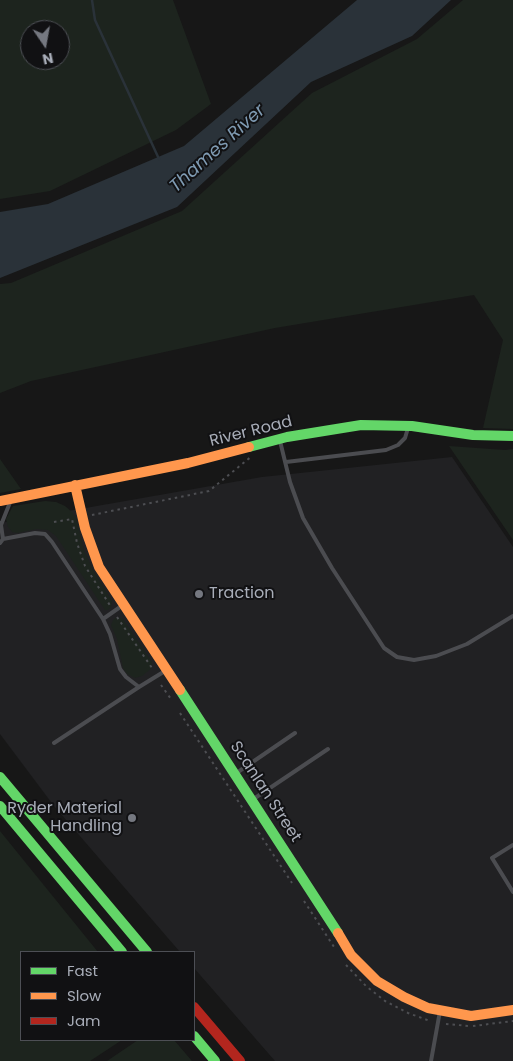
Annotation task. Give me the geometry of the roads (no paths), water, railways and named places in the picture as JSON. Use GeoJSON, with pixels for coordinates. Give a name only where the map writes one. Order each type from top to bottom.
{"type":"FeatureCollection","features":[{"type":"Feature","properties":{"kind":"main road","name":"River Road"},"geometry":{"type":"LineString","coordinates":[[0,501],[188,464],[279,439],[361,426],[408,426],[474,435],[513,436]]}},
{"type":"Feature","properties":{"kind":"main road","name":"Scanlan Street"},"geometry":{"type":"LineString","coordinates":[[75,485],[91,548],[99,567],[288,855],[351,955],[377,981],[428,1008],[471,1016],[513,1010]]}},
{"type":"Feature","properties":{"kind":"main road"},"geometry":{"type":"LineString","coordinates":[[0,777],[146,951]]}},
{"type":"Feature","properties":{"kind":"main road"},"geometry":{"type":"LineString","coordinates":[[0,806],[121,951]]}},
{"type":"Feature","properties":{"kind":"main road"},"geometry":{"type":"LineString","coordinates":[[195,1008],[240,1061]]}},
{"type":"Feature","properties":{"kind":"main road"},"geometry":{"type":"LineString","coordinates":[[195,1037],[215,1061]]}},
{"type":"Feature","properties":{"kind":"lane"},"geometry":{"type":"LineString","coordinates":[[286,462],[386,450],[398,445],[405,438],[408,426]]}},
{"type":"Feature","properties":{"kind":"lane"},"geometry":{"type":"LineString","coordinates":[[279,439],[290,482],[308,526],[332,568],[384,648],[397,657],[414,660],[436,656],[467,644],[513,616]]}},
{"type":"Feature","properties":{"kind":"lane"},"geometry":{"type":"LineString","coordinates":[[3,539],[1,524],[12,498]]}},
{"type":"Feature","properties":{"kind":"lane"},"geometry":{"type":"LineString","coordinates":[[0,543],[3,539],[35,533],[45,534],[103,620],[110,634],[120,669],[139,687]]}},
{"type":"Feature","properties":{"kind":"lane"},"geometry":{"type":"LineString","coordinates":[[103,620],[124,604]]}},
{"type":"Feature","properties":{"kind":"lane"},"geometry":{"type":"LineString","coordinates":[[54,743],[167,670]]}},
{"type":"Feature","properties":{"kind":"lane"},"geometry":{"type":"LineString","coordinates":[[235,774],[295,733]]}},
{"type":"Feature","properties":{"kind":"lane"},"geometry":{"type":"LineString","coordinates":[[252,800],[328,749]]}},
{"type":"Feature","properties":{"kind":"lane"},"geometry":{"type":"LineString","coordinates":[[513,845],[492,858],[513,892]]}},
{"type":"Feature","properties":{"kind":"lane"},"geometry":{"type":"LineString","coordinates":[[431,1061],[440,1011]]}},
{"type":"Feature","properties":{"kind":"water","name":"Thames River"},"geometry":{"type":"Polygon","coordinates":[[[357,0],[451,0],[412,36],[311,82],[177,207],[0,278],[0,212],[48,204],[184,146],[357,0]]]}},
{"type":"Feature","properties":{"kind":"waterway"},"geometry":{"type":"LineString","coordinates":[[92,0],[95,20],[159,159]]}},
{"type":"Feature","properties":{"kind":"place","name":"Traction"},"geometry":{"type":"Point","coordinates":[199,594]}},
{"type":"Feature","properties":{"kind":"place","name":"Ryder Material Handling"},"geometry":{"type":"Point","coordinates":[132,818]}}]}
